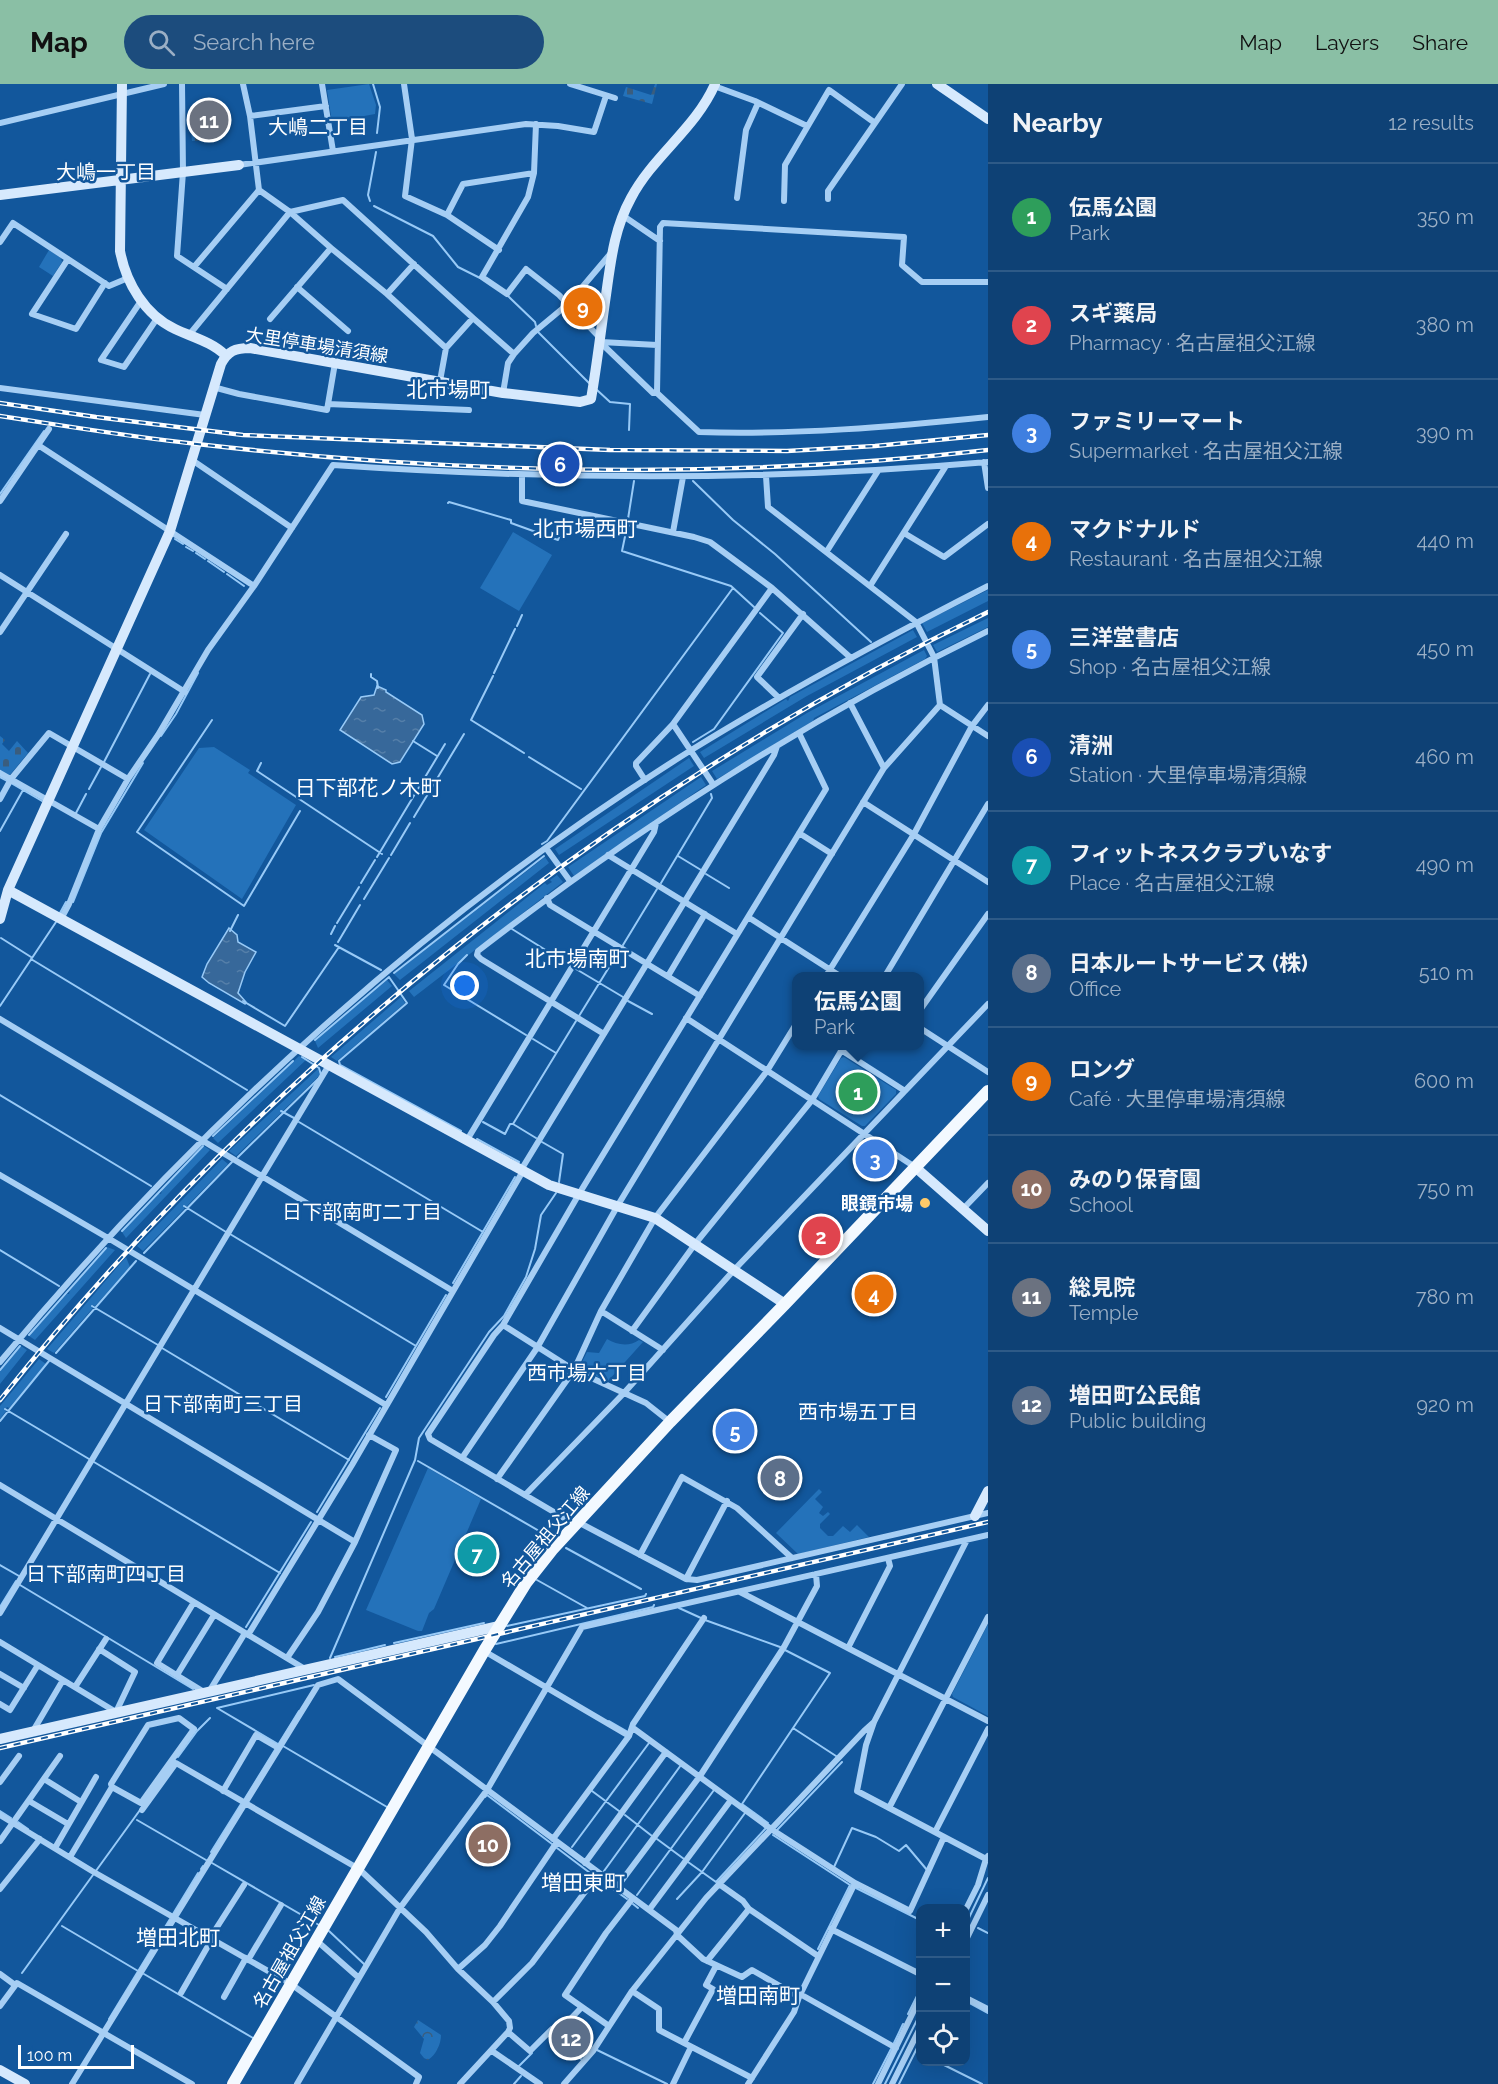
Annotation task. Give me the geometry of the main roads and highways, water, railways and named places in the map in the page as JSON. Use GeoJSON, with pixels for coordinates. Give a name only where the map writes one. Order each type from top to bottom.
{"type":"FeatureCollection","features":[{"type":"Feature","properties":{"kind":"main road","name":"名古屋祖父江線"},"geometry":{"type":"LineString","coordinates":[[233,2084],[484,1651],[526,1583],[577,1523],[670,1422],[988,1091]]}},
{"type":"Feature","properties":{"kind":"water"},"geometry":{"type":"Polygon","coordinates":[[[377,686],[422,715],[424,724],[400,762],[392,764],[340,730],[361,697],[374,695],[377,686]]]}},
{"type":"Feature","properties":{"kind":"water"},"geometry":{"type":"Polygon","coordinates":[[[229,928],[237,935],[238,942],[256,952],[245,972],[238,993],[246,1002],[245,1004],[202,977],[207,964],[229,928]]]}},
{"type":"Feature","properties":{"kind":"waterway"},"geometry":{"type":"LineString","coordinates":[[373,84],[380,107],[377,133]]}},
{"type":"Feature","properties":{"kind":"waterway"},"geometry":{"type":"LineString","coordinates":[[370,201],[368,195],[376,152]]}},
{"type":"Feature","properties":{"kind":"waterway"},"geometry":{"type":"LineString","coordinates":[[374,206],[433,236],[458,267],[480,278]]}},
{"type":"Feature","properties":{"kind":"waterway"},"geometry":{"type":"LineString","coordinates":[[508,296],[535,322],[536,326]]}},
{"type":"Feature","properties":{"kind":"waterway"},"geometry":{"type":"LineString","coordinates":[[538,332],[589,383]]}},
{"type":"Feature","properties":{"kind":"waterway"},"geometry":{"type":"LineString","coordinates":[[597,390],[610,402],[630,404],[629,430]]}},
{"type":"Feature","properties":{"kind":"waterway"},"geometry":{"type":"LineString","coordinates":[[0,494],[44,431]]}},
{"type":"Feature","properties":{"kind":"waterway"},"geometry":{"type":"LineString","coordinates":[[628,519],[634,481]]}},
{"type":"Feature","properties":{"kind":"waterway"},"geometry":{"type":"LineString","coordinates":[[693,481],[733,520],[775,554],[871,642]]}},
{"type":"Feature","properties":{"kind":"waterway"},"geometry":{"type":"LineString","coordinates":[[448,503],[511,520],[511,523],[558,540],[560,535]]}},
{"type":"Feature","properties":{"kind":"waterway"},"geometry":{"type":"LineString","coordinates":[[627,527],[622,551],[731,586],[754,607]]}},
{"type":"Feature","properties":{"kind":"waterway"},"geometry":{"type":"LineString","coordinates":[[175,539],[183,544]]}},
{"type":"Feature","properties":{"kind":"waterway"},"geometry":{"type":"LineString","coordinates":[[186,547],[193,551]]}},
{"type":"Feature","properties":{"kind":"waterway"},"geometry":{"type":"LineString","coordinates":[[196,553],[205,559]]}},
{"type":"Feature","properties":{"kind":"waterway"},"geometry":{"type":"LineString","coordinates":[[208,561],[224,572]]}},
{"type":"Feature","properties":{"kind":"waterway"},"geometry":{"type":"LineString","coordinates":[[227,574],[244,586]]}},
{"type":"Feature","properties":{"kind":"waterway"},"geometry":{"type":"LineString","coordinates":[[542,844],[547,841],[733,588]]}},
{"type":"Feature","properties":{"kind":"waterway"},"geometry":{"type":"LineString","coordinates":[[693,742],[714,729],[783,633],[760,613]]}},
{"type":"Feature","properties":{"kind":"waterway"},"geometry":{"type":"LineString","coordinates":[[517,626],[522,615]]}},
{"type":"Feature","properties":{"kind":"waterway"},"geometry":{"type":"LineString","coordinates":[[494,673],[515,629]]}},
{"type":"Feature","properties":{"kind":"waterway"},"geometry":{"type":"LineString","coordinates":[[161,736],[198,673]]}},
{"type":"Feature","properties":{"kind":"waterway"},"geometry":{"type":"LineString","coordinates":[[104,762],[150,674]]}},
{"type":"Feature","properties":{"kind":"waterway"},"geometry":{"type":"LineString","coordinates":[[371,674],[371,677],[377,681],[378,688]]}},
{"type":"Feature","properties":{"kind":"waterway"},"geometry":{"type":"LineString","coordinates":[[493,676],[471,720],[524,753]]}},
{"type":"Feature","properties":{"kind":"waterway"},"geometry":{"type":"LineString","coordinates":[[212,720],[137,832],[244,906],[300,811]]}},
{"type":"Feature","properties":{"kind":"waterway"},"geometry":{"type":"LineString","coordinates":[[414,817],[464,734]]}},
{"type":"Feature","properties":{"kind":"waterway"},"geometry":{"type":"LineString","coordinates":[[413,741],[437,756]]}},
{"type":"Feature","properties":{"kind":"waterway"},"geometry":{"type":"LineString","coordinates":[[377,857],[445,744]]}},
{"type":"Feature","properties":{"kind":"waterway"},"geometry":{"type":"LineString","coordinates":[[529,757],[581,789]]}},
{"type":"Feature","properties":{"kind":"waterway"},"geometry":{"type":"LineString","coordinates":[[73,902],[101,833],[143,763]]}},
{"type":"Feature","properties":{"kind":"waterway"},"geometry":{"type":"LineString","coordinates":[[261,763],[257,771],[382,854]]}},
{"type":"Feature","properties":{"kind":"waterway"},"geometry":{"type":"LineString","coordinates":[[89,789],[101,767]]}},
{"type":"Feature","properties":{"kind":"waterway"},"geometry":{"type":"LineString","coordinates":[[0,777],[7,781]]}},
{"type":"Feature","properties":{"kind":"waterway"},"geometry":{"type":"LineString","coordinates":[[11,783],[42,801]]}},
{"type":"Feature","properties":{"kind":"waterway"},"geometry":{"type":"LineString","coordinates":[[0,831],[23,790]]}},
{"type":"Feature","properties":{"kind":"waterway"},"geometry":{"type":"LineString","coordinates":[[76,813],[86,794]]}},
{"type":"Feature","properties":{"kind":"waterway"},"geometry":{"type":"LineString","coordinates":[[661,883],[712,798],[711,794]]}},
{"type":"Feature","properties":{"kind":"waterway"},"geometry":{"type":"LineString","coordinates":[[391,855],[410,823]]}},
{"type":"Feature","properties":{"kind":"waterway"},"geometry":{"type":"LineString","coordinates":[[394,973],[544,856]]}},
{"type":"Feature","properties":{"kind":"waterway"},"geometry":{"type":"LineString","coordinates":[[678,856],[701,870]]}},
{"type":"Feature","properties":{"kind":"waterway"},"geometry":{"type":"LineString","coordinates":[[364,899],[389,858]]}},
{"type":"Feature","properties":{"kind":"waterway"},"geometry":{"type":"LineString","coordinates":[[361,883],[375,860]]}},
{"type":"Feature","properties":{"kind":"waterway"},"geometry":{"type":"LineString","coordinates":[[706,874],[729,888]]}},
{"type":"Feature","properties":{"kind":"waterway"},"geometry":{"type":"LineString","coordinates":[[337,923],[359,887]]}},
{"type":"Feature","properties":{"kind":"waterway"},"geometry":{"type":"LineString","coordinates":[[623,945],[657,889]]}},
{"type":"Feature","properties":{"kind":"waterway"},"geometry":{"type":"LineString","coordinates":[[60,913],[66,902]]}},
{"type":"Feature","properties":{"kind":"waterway"},"geometry":{"type":"LineString","coordinates":[[338,942],[360,905]]}},
{"type":"Feature","properties":{"kind":"waterway"},"geometry":{"type":"LineString","coordinates":[[230,931],[238,915]]}},
{"type":"Feature","properties":{"kind":"waterway"},"geometry":{"type":"LineString","coordinates":[[0,1006],[56,922]]}},
{"type":"Feature","properties":{"kind":"waterway"},"geometry":{"type":"LineString","coordinates":[[331,934],[335,926]]}},
{"type":"Feature","properties":{"kind":"waterway"},"geometry":{"type":"LineString","coordinates":[[512,929],[568,964]]}},
{"type":"Feature","properties":{"kind":"waterway"},"geometry":{"type":"LineString","coordinates":[[1,938],[31,957]]}},
{"type":"Feature","properties":{"kind":"waterway"},"geometry":{"type":"LineString","coordinates":[[335,945],[381,970]]}},
{"type":"Feature","properties":{"kind":"waterway"},"geometry":{"type":"LineString","coordinates":[[243,1001],[285,1026],[339,947]]}},
{"type":"Feature","properties":{"kind":"waterway"},"geometry":{"type":"LineString","coordinates":[[579,1016],[619,951]]}},
{"type":"Feature","properties":{"kind":"waterway"},"geometry":{"type":"LineString","coordinates":[[467,955],[444,985],[526,1035]]}},
{"type":"Feature","properties":{"kind":"waterway"},"geometry":{"type":"LineString","coordinates":[[31,959],[247,1090]]}},
{"type":"Feature","properties":{"kind":"waterway"},"geometry":{"type":"LineString","coordinates":[[576,969],[623,997]]}},
{"type":"Feature","properties":{"kind":"waterway"},"geometry":{"type":"LineString","coordinates":[[315,1040],[389,977],[407,1003],[339,1061],[340,1065],[461,1131]]}},
{"type":"Feature","properties":{"kind":"waterway"},"geometry":{"type":"LineString","coordinates":[[628,1001],[652,1014]]}},
{"type":"Feature","properties":{"kind":"waterway"},"geometry":{"type":"LineString","coordinates":[[536,1138],[513,1124],[576,1021]]}},
{"type":"Feature","properties":{"kind":"waterway"},"geometry":{"type":"LineString","coordinates":[[533,1039],[556,1053]]}},
{"type":"Feature","properties":{"kind":"waterway"},"geometry":{"type":"LineString","coordinates":[[302,1057],[319,1068],[321,1075]]}},
{"type":"Feature","properties":{"kind":"waterway"},"geometry":{"type":"LineString","coordinates":[[213,1136],[293,1061]]}},
{"type":"Feature","properties":{"kind":"waterway"},"geometry":{"type":"LineString","coordinates":[[238,1157],[318,1079]]}},
{"type":"Feature","properties":{"kind":"waterway"},"geometry":{"type":"LineString","coordinates":[[0,1095],[151,1186]]}},
{"type":"Feature","properties":{"kind":"waterway"},"geometry":{"type":"LineString","coordinates":[[281,1111],[294,1118]]}},
{"type":"Feature","properties":{"kind":"waterway"},"geometry":{"type":"LineString","coordinates":[[299,1122],[483,1232]]}},
{"type":"Feature","properties":{"kind":"waterway"},"geometry":{"type":"LineString","coordinates":[[483,1122],[505,1134],[510,1124],[513,1124]]}},
{"type":"Feature","properties":{"kind":"waterway"},"geometry":{"type":"LineString","coordinates":[[477,1139],[519,1162]]}},
{"type":"Feature","properties":{"kind":"waterway"},"geometry":{"type":"LineString","coordinates":[[542,1142],[563,1154],[559,1182]]}},
{"type":"Feature","properties":{"kind":"waterway"},"geometry":{"type":"LineString","coordinates":[[122,1231],[203,1146]]}},
{"type":"Feature","properties":{"kind":"waterway"},"geometry":{"type":"LineString","coordinates":[[144,1253],[232,1162]]}},
{"type":"Feature","properties":{"kind":"waterway"},"geometry":{"type":"LineString","coordinates":[[453,1283],[515,1177]]}},
{"type":"Feature","properties":{"kind":"waterway"},"geometry":{"type":"LineString","coordinates":[[330,1658],[415,1460],[419,1438],[489,1332],[504,1316],[526,1277],[535,1249],[541,1215],[556,1193]]}},
{"type":"Feature","properties":{"kind":"waterway"},"geometry":{"type":"LineString","coordinates":[[184,1206],[226,1232]]}},
{"type":"Feature","properties":{"kind":"waterway"},"geometry":{"type":"LineString","coordinates":[[230,1234],[416,1346]]}},
{"type":"Feature","properties":{"kind":"waterway"},"geometry":{"type":"LineString","coordinates":[[29,1335],[106,1248]]}},
{"type":"Feature","properties":{"kind":"waterway"},"geometry":{"type":"LineString","coordinates":[[0,1250],[59,1286]]}},
{"type":"Feature","properties":{"kind":"waterway"},"geometry":{"type":"LineString","coordinates":[[56,1353],[136,1261]]}},
{"type":"Feature","properties":{"kind":"waterway"},"geometry":{"type":"LineString","coordinates":[[386,1397],[446,1295]]}},
{"type":"Feature","properties":{"kind":"waterway"},"geometry":{"type":"LineString","coordinates":[[92,1306],[158,1345]]}},
{"type":"Feature","properties":{"kind":"waterway"},"geometry":{"type":"LineString","coordinates":[[0,1370],[20,1346]]}},
{"type":"Feature","properties":{"kind":"waterway"},"geometry":{"type":"LineString","coordinates":[[162,1348],[349,1460]]}},
{"type":"Feature","properties":{"kind":"waterway"},"geometry":{"type":"LineString","coordinates":[[0,1421],[49,1361]]}},
{"type":"Feature","properties":{"kind":"waterway"},"geometry":{"type":"LineString","coordinates":[[317,1512],[380,1408]]}},
{"type":"Feature","properties":{"kind":"waterway"},"geometry":{"type":"LineString","coordinates":[[5,1409],[89,1459]]}},
{"type":"Feature","properties":{"kind":"waterway"},"geometry":{"type":"LineString","coordinates":[[418,1461],[553,1539]]}},
{"type":"Feature","properties":{"kind":"waterway"},"geometry":{"type":"LineString","coordinates":[[94,1462],[280,1573]]}},
{"type":"Feature","properties":{"kind":"waterway"},"geometry":{"type":"LineString","coordinates":[[246,1627],[311,1522]]}},
{"type":"Feature","properties":{"kind":"waterway"},"geometry":{"type":"LineString","coordinates":[[566,1548],[641,1589]]}},
{"type":"Feature","properties":{"kind":"waterway"},"geometry":{"type":"LineString","coordinates":[[0,1565],[19,1576]]}},
{"type":"Feature","properties":{"kind":"waterway"},"geometry":{"type":"LineString","coordinates":[[537,1580],[587,1608]]}},
{"type":"Feature","properties":{"kind":"waterway"},"geometry":{"type":"LineString","coordinates":[[0,1607],[16,1581]]}},
{"type":"Feature","properties":{"kind":"waterway"},"geometry":{"type":"LineString","coordinates":[[20,1585],[193,1689]]}},
{"type":"Feature","properties":{"kind":"waterway"},"geometry":{"type":"LineString","coordinates":[[507,1626],[646,1594]]}},
{"type":"Feature","properties":{"kind":"waterway"},"geometry":{"type":"LineString","coordinates":[[496,1644],[654,1605]]}},
{"type":"Feature","properties":{"kind":"waterway"},"geometry":{"type":"LineString","coordinates":[[679,1608],[701,1618]]}},
{"type":"Feature","properties":{"kind":"waterway"},"geometry":{"type":"LineString","coordinates":[[705,1620],[780,1647]]}},
{"type":"Feature","properties":{"kind":"waterway"},"geometry":{"type":"LineString","coordinates":[[394,1643],[484,1623]]}},
{"type":"Feature","properties":{"kind":"waterway"},"geometry":{"type":"LineString","coordinates":[[335,1657],[385,1645]]}},
{"type":"Feature","properties":{"kind":"waterway"},"geometry":{"type":"LineString","coordinates":[[768,1823],[742,1804],[830,1673],[785,1650]]}},
{"type":"Feature","properties":{"kind":"waterway"},"geometry":{"type":"LineString","coordinates":[[278,1744],[217,1708],[314,1685]]}},
{"type":"Feature","properties":{"kind":"waterway"},"geometry":{"type":"LineString","coordinates":[[244,1800],[299,1711]]}},
{"type":"Feature","properties":{"kind":"waterway"},"geometry":{"type":"LineString","coordinates":[[178,1757],[197,1731],[210,1718]]}},
{"type":"Feature","properties":{"kind":"waterway"},"geometry":{"type":"LineString","coordinates":[[609,1721],[628,1732]]}},
{"type":"Feature","properties":{"kind":"waterway"},"geometry":{"type":"LineString","coordinates":[[793,1728],[836,1756]]}},
{"type":"Feature","properties":{"kind":"waterway"},"geometry":{"type":"LineString","coordinates":[[572,1847],[649,1743]]}},
{"type":"Feature","properties":{"kind":"waterway"},"geometry":{"type":"LineString","coordinates":[[283,1746],[387,1807]]}},
{"type":"Feature","properties":{"kind":"waterway"},"geometry":{"type":"LineString","coordinates":[[777,1830],[842,1762]]}},
{"type":"Feature","properties":{"kind":"waterway"},"geometry":{"type":"LineString","coordinates":[[604,1871],[681,1765]]}},
{"type":"Feature","properties":{"kind":"waterway"},"geometry":{"type":"LineString","coordinates":[[637,1895],[714,1790]]}},
{"type":"Feature","properties":{"kind":"waterway"},"geometry":{"type":"LineString","coordinates":[[592,1791],[619,1811]]}},
{"type":"Feature","properties":{"kind":"waterway"},"geometry":{"type":"LineString","coordinates":[[485,1797],[487,1795],[552,1844]]}},
{"type":"Feature","properties":{"kind":"waterway"},"geometry":{"type":"LineString","coordinates":[[211,1852],[241,1804]]}},
{"type":"Feature","properties":{"kind":"waterway"},"geometry":{"type":"LineString","coordinates":[[22,1973],[140,1810]]}},
{"type":"Feature","properties":{"kind":"waterway"},"geometry":{"type":"LineString","coordinates":[[0,1811],[11,1818]]}},
{"type":"Feature","properties":{"kind":"waterway"},"geometry":{"type":"LineString","coordinates":[[677,1899],[702,1872],[745,1813]]}},
{"type":"Feature","properties":{"kind":"waterway"},"geometry":{"type":"LineString","coordinates":[[625,1815],[652,1836]]}},
{"type":"Feature","properties":{"kind":"waterway"},"geometry":{"type":"LineString","coordinates":[[137,1820],[206,1860]]}},
{"type":"Feature","properties":{"kind":"waterway"},"geometry":{"type":"LineString","coordinates":[[18,1822],[28,1829]]}},
{"type":"Feature","properties":{"kind":"waterway"},"geometry":{"type":"LineString","coordinates":[[688,1862],[716,1882],[766,1828]]}},
{"type":"Feature","properties":{"kind":"waterway"},"geometry":{"type":"LineString","coordinates":[[834,1867],[852,1828],[876,1837],[899,1851],[906,1845],[927,1870]]}},
{"type":"Feature","properties":{"kind":"waterway"},"geometry":{"type":"LineString","coordinates":[[773,1835],[850,1885]]}},
{"type":"Feature","properties":{"kind":"waterway"},"geometry":{"type":"LineString","coordinates":[[657,1839],[684,1859]]}},
{"type":"Feature","properties":{"kind":"waterway"},"geometry":{"type":"LineString","coordinates":[[557,1848],[594,1876]]}},
{"type":"Feature","properties":{"kind":"waterway"},"geometry":{"type":"LineString","coordinates":[[212,1863],[319,1925]]}},
{"type":"Feature","properties":{"kind":"waterway"},"geometry":{"type":"LineString","coordinates":[[173,1914],[198,1873]]}},
{"type":"Feature","properties":{"kind":"waterway"},"geometry":{"type":"LineString","coordinates":[[970,1916],[988,1878]]}},
{"type":"Feature","properties":{"kind":"waterway"},"geometry":{"type":"LineString","coordinates":[[599,1879],[627,1899]]}},
{"type":"Feature","properties":{"kind":"waterway"},"geometry":{"type":"LineString","coordinates":[[818,1949],[850,1885]]}},
{"type":"Feature","properties":{"kind":"waterway"},"geometry":{"type":"LineString","coordinates":[[856,1888],[916,1918]]}},
{"type":"Feature","properties":{"kind":"waterway"},"geometry":{"type":"LineString","coordinates":[[633,1904],[638,1908]]}},
{"type":"Feature","properties":{"kind":"waterway"},"geometry":{"type":"LineString","coordinates":[[154,1945],[170,1919]]}},
{"type":"Feature","properties":{"kind":"waterway"},"geometry":{"type":"LineString","coordinates":[[62,1926],[138,1971]]}},
{"type":"Feature","properties":{"kind":"waterway"},"geometry":{"type":"LineString","coordinates":[[978,1928],[988,1933]]}},
{"type":"Feature","properties":{"kind":"waterway"},"geometry":{"type":"LineString","coordinates":[[329,1931],[364,1964]]}},
{"type":"Feature","properties":{"kind":"waterway"},"geometry":{"type":"LineString","coordinates":[[109,2019],[151,1950]]}},
{"type":"Feature","properties":{"kind":"waterway"},"geometry":{"type":"LineString","coordinates":[[144,1974],[253,2038]]}},
{"type":"Feature","properties":{"kind":"waterway"},"geometry":{"type":"LineString","coordinates":[[908,2014],[916,1998]]}},
{"type":"Feature","properties":{"kind":"waterway"},"geometry":{"type":"LineString","coordinates":[[970,2003],[988,2013]]}},
{"type":"Feature","properties":{"kind":"waterway"},"geometry":{"type":"LineString","coordinates":[[885,2084],[916,2022]]}},
{"type":"Feature","properties":{"kind":"waterway"},"geometry":{"type":"LineString","coordinates":[[894,2043],[903,2024]]}},
{"type":"Feature","properties":{"kind":"waterway"},"geometry":{"type":"LineString","coordinates":[[548,2036],[557,2037],[581,2059]]}},
{"type":"Feature","properties":{"kind":"waterway"},"geometry":{"type":"LineString","coordinates":[[873,2084],[891,2049]]}},
{"type":"Feature","properties":{"kind":"waterway"},"geometry":{"type":"LineString","coordinates":[[597,2050],[667,2084]]}},
{"type":"Feature","properties":{"kind":"waterway"},"geometry":{"type":"LineString","coordinates":[[899,2084],[916,2050]]}},
{"type":"Feature","properties":{"kind":"waterway"},"geometry":{"type":"LineString","coordinates":[[519,2066],[532,2053]]}},
{"type":"Feature","properties":{"kind":"waterway"},"geometry":{"type":"LineString","coordinates":[[946,2066],[982,2084]]}},
{"type":"Feature","properties":{"kind":"waterway"},"geometry":{"type":"LineString","coordinates":[[514,2084],[521,2076]]}},
{"type":"Feature","properties":{"kind":"railway"},"geometry":{"type":"LineString","coordinates":[[0,403],[243,435],[610,450],[787,451],[875,446],[988,435]]}},
{"type":"Feature","properties":{"kind":"railway"},"geometry":{"type":"LineString","coordinates":[[0,416],[197,444],[394,462],[493,467],[592,470],[791,466],[890,460],[988,450]]}},
{"type":"Feature","properties":{"kind":"railway"},"geometry":{"type":"LineString","coordinates":[[0,1400],[102,1279],[212,1163],[328,1054],[450,951],[578,855],[710,766],[847,685],[988,612]]}},
{"type":"Feature","properties":{"kind":"railway"},"geometry":{"type":"LineString","coordinates":[[0,1748],[988,1522]]}},
{"type":"Feature","properties":{"kind":"place","name":"総見院"},"geometry":{"type":"Point","coordinates":[209,120]}},
{"type":"Feature","properties":{"kind":"place","name":"ロング"},"geometry":{"type":"Point","coordinates":[583,307]}},
{"type":"Feature","properties":{"kind":"place","name":"清洲"},"geometry":{"type":"Point","coordinates":[560,464]}},
{"type":"Feature","properties":{"kind":"place","name":"伝馬公園"},"geometry":{"type":"Point","coordinates":[858,1092]}},
{"type":"Feature","properties":{"kind":"place","name":"ファミリーマート"},"geometry":{"type":"Point","coordinates":[875,1159]}},
{"type":"Feature","properties":{"kind":"place","name":"眼鏡市場"},"geometry":{"type":"Point","coordinates":[925,1203]}},
{"type":"Feature","properties":{"kind":"place","name":"スギ薬局"},"geometry":{"type":"Point","coordinates":[821,1236]}},
{"type":"Feature","properties":{"kind":"place","name":"マクドナルド"},"geometry":{"type":"Point","coordinates":[874,1294]}},
{"type":"Feature","properties":{"kind":"place","name":"三洋堂書店"},"geometry":{"type":"Point","coordinates":[735,1431]}},
{"type":"Feature","properties":{"kind":"place","name":"日本ルートサービス (株)"},"geometry":{"type":"Point","coordinates":[780,1478]}},
{"type":"Feature","properties":{"kind":"place","name":"フィットネスクラブいなす"},"geometry":{"type":"Point","coordinates":[477,1554]}},
{"type":"Feature","properties":{"kind":"place","name":"みのり保育園"},"geometry":{"type":"Point","coordinates":[488,1844]}},
{"type":"Feature","properties":{"kind":"place","name":"増田町公民館"},"geometry":{"type":"Point","coordinates":[571,2038]}},
{"type":"Feature","properties":{"kind":"district","name":"大嶋二丁目"},"geometry":{"type":"Point","coordinates":[318,127]}},
{"type":"Feature","properties":{"kind":"district","name":"大嶋一丁目"},"geometry":{"type":"Point","coordinates":[106,172]}},
{"type":"Feature","properties":{"kind":"district","name":"北市場町"},"geometry":{"type":"Point","coordinates":[448,389]}},
{"type":"Feature","properties":{"kind":"district","name":"北市場西町"},"geometry":{"type":"Point","coordinates":[585,528]}},
{"type":"Feature","properties":{"kind":"district","name":"日下部花ノ木町"},"geometry":{"type":"Point","coordinates":[368,787]}},
{"type":"Feature","properties":{"kind":"district","name":"北市場南町"},"geometry":{"type":"Point","coordinates":[577,958]}},
{"type":"Feature","properties":{"kind":"district","name":"日下部南町二丁目"},"geometry":{"type":"Point","coordinates":[362,1212]}},
{"type":"Feature","properties":{"kind":"district","name":"西市場六丁目"},"geometry":{"type":"Point","coordinates":[587,1373]}},
{"type":"Feature","properties":{"kind":"district","name":"日下部南町三丁目"},"geometry":{"type":"Point","coordinates":[223,1404]}},
{"type":"Feature","properties":{"kind":"district","name":"西市場五丁目"},"geometry":{"type":"Point","coordinates":[858,1412]}},
{"type":"Feature","properties":{"kind":"district","name":"日下部南町四丁目"},"geometry":{"type":"Point","coordinates":[106,1574]}},
{"type":"Feature","properties":{"kind":"district","name":"増田東町"},"geometry":{"type":"Point","coordinates":[583,1882]}},
{"type":"Feature","properties":{"kind":"district","name":"増田北町"},"geometry":{"type":"Point","coordinates":[178,1937]}},
{"type":"Feature","properties":{"kind":"district","name":"増田南町"},"geometry":{"type":"Point","coordinates":[758,1995]}}]}
